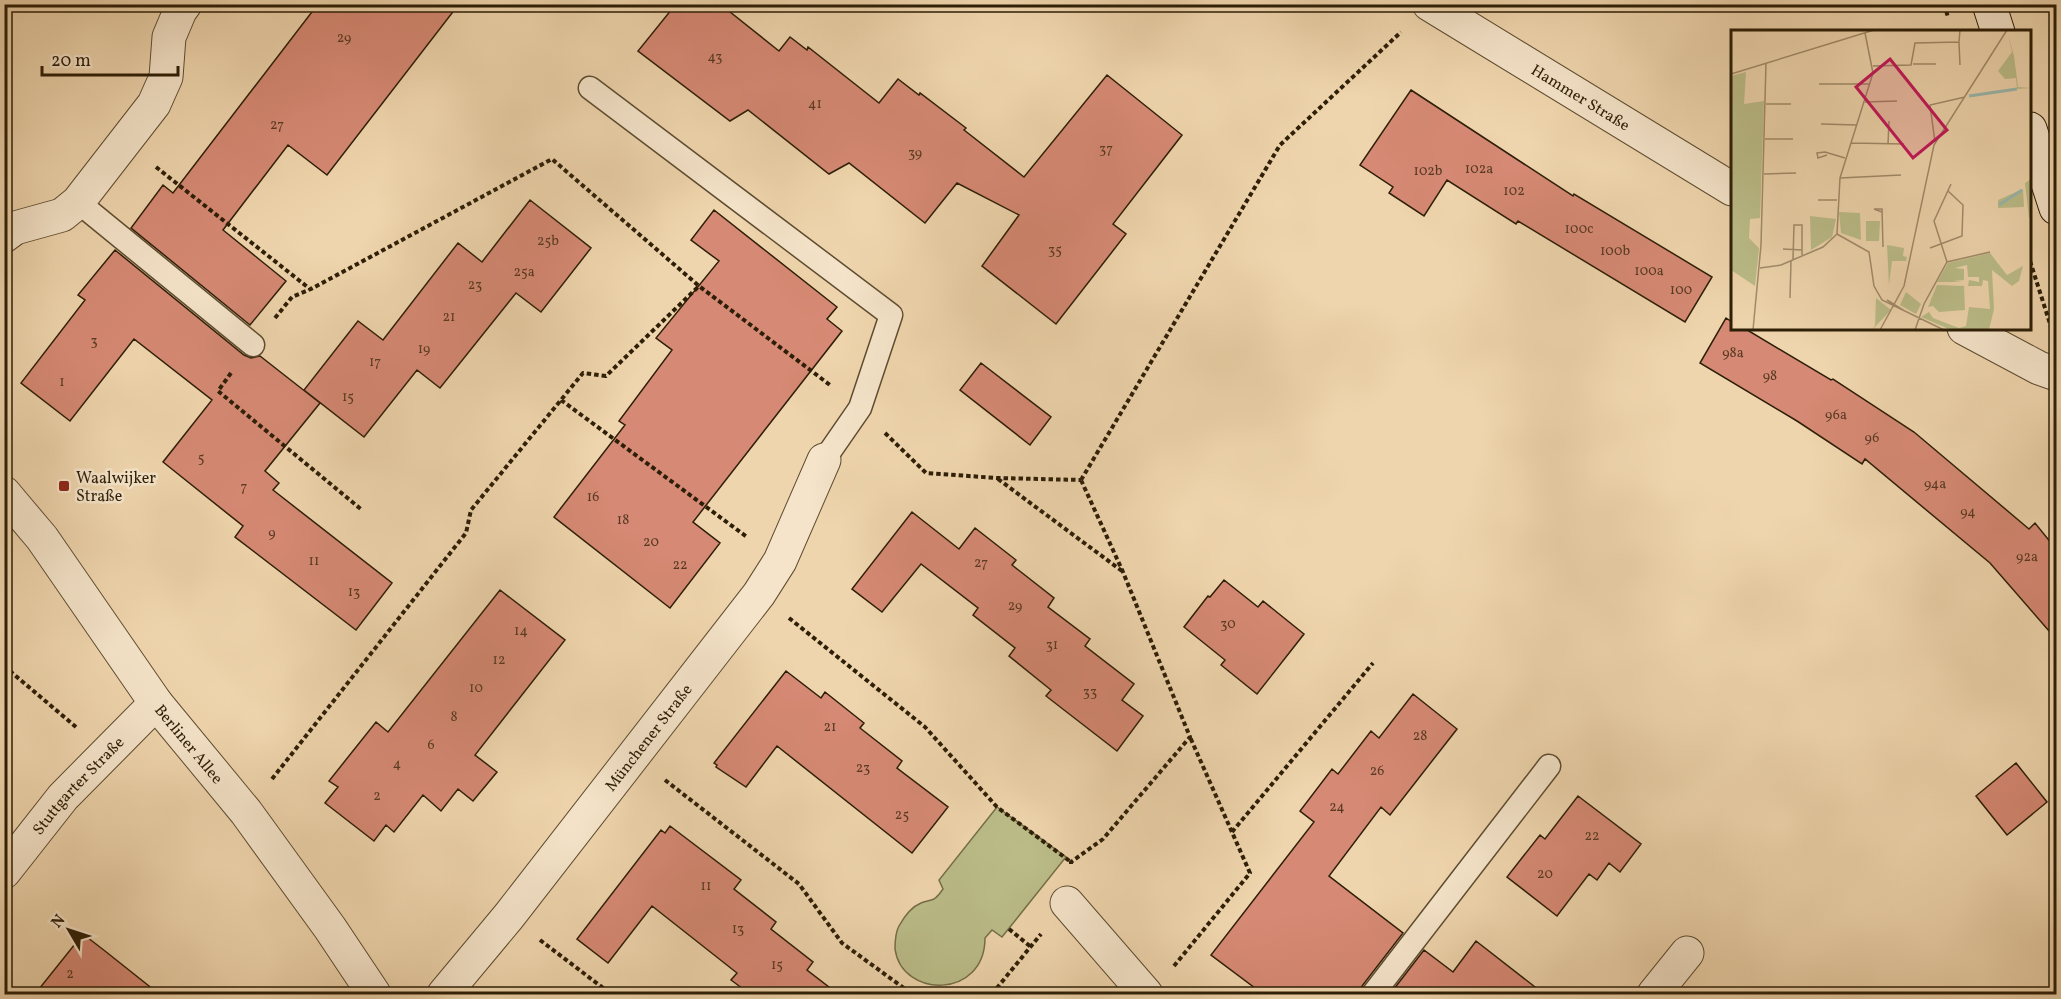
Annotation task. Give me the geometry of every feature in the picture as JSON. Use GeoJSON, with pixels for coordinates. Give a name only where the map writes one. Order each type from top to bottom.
{"type":"FeatureCollection","features":[{"type":"Feature","properties":{"kind":"street"},"geometry":{"type":"LineString","coordinates":[[4,236],[15,228],[62,214],[78,202],[154,104],[166,77],[169,37],[185,4]]}},
{"type":"Feature","properties":{"kind":"street","name":"Hammer Straße"},"geometry":{"type":"LineString","coordinates":[[1429,4],[1731,188]]}},
{"type":"Feature","properties":{"kind":"street"},"geometry":{"type":"LineString","coordinates":[[1989,4],[1997,30]]}},
{"type":"Feature","properties":{"kind":"street"},"geometry":{"type":"LineString","coordinates":[[2031,132],[2056,208]]}},
{"type":"Feature","properties":{"kind":"street"},"geometry":{"type":"LineString","coordinates":[[1968,330],[2039,368],[2056,374]]}},
{"type":"Feature","properties":{"kind":"street","name":"Münchener Straße"},"geometry":{"type":"LineString","coordinates":[[444,994],[634,757],[759,594],[780,561],[824,460]]}},
{"type":"Feature","properties":{"kind":"street","name":"Berliner Allee"},"geometry":{"type":"LineString","coordinates":[[4,493],[42,538],[156,703],[246,812],[330,928],[374,994]]}},
{"type":"Feature","properties":{"kind":"street","name":"Stuttgarter Straße"},"geometry":{"type":"LineString","coordinates":[[4,872],[63,797],[156,703]]}},
{"type":"Feature","properties":{"kind":"street"},"geometry":{"type":"LineString","coordinates":[[1066,903],[1146,994]]}},
{"type":"Feature","properties":{"kind":"street"},"geometry":{"type":"LineString","coordinates":[[1654,994],[1687,952]]}},
{"type":"Feature","properties":{"kind":"lane"},"geometry":{"type":"LineString","coordinates":[[590,88],[891,315],[860,408],[824,460]]}},
{"type":"Feature","properties":{"kind":"lane"},"geometry":{"type":"LineString","coordinates":[[78,202],[253,345]]}},
{"type":"Feature","properties":{"kind":"lane"},"geometry":{"type":"LineString","coordinates":[[1372,994],[1549,766]]}},
{"type":"Feature","properties":{"kind":"path"},"geometry":{"type":"LineString","coordinates":[[1081,480],[1280,145],[1406,27]]}},
{"type":"Feature","properties":{"kind":"path"},"geometry":{"type":"LineString","coordinates":[[124,142],[311,289]]}},
{"type":"Feature","properties":{"kind":"path"},"geometry":{"type":"LineString","coordinates":[[362,510],[218,391],[292,297],[311,289],[552,159],[699,286],[860,408],[926,473],[1081,480]]}},
{"type":"Feature","properties":{"kind":"path"},"geometry":{"type":"LineString","coordinates":[[2031,264],[2053,332]]}},
{"type":"Feature","properties":{"kind":"path"},"geometry":{"type":"LineString","coordinates":[[246,812],[466,533],[471,510],[583,374],[606,376],[699,286]]}},
{"type":"Feature","properties":{"kind":"path"},"geometry":{"type":"LineString","coordinates":[[561,400],[780,561]]}},
{"type":"Feature","properties":{"kind":"path"},"geometry":{"type":"LineString","coordinates":[[998,478],[1123,572]]}},
{"type":"Feature","properties":{"kind":"path"},"geometry":{"type":"LineString","coordinates":[[1081,480],[1123,572],[1190,736],[1250,873],[1171,969]]}},
{"type":"Feature","properties":{"kind":"path"},"geometry":{"type":"LineString","coordinates":[[759,594],[925,727],[997,807],[1071,862]]}},
{"type":"Feature","properties":{"kind":"path"},"geometry":{"type":"LineString","coordinates":[[1232,832],[1373,663]]}},
{"type":"Feature","properties":{"kind":"path"},"geometry":{"type":"LineString","coordinates":[[4,666],[106,753]]}},
{"type":"Feature","properties":{"kind":"path"},"geometry":{"type":"LineString","coordinates":[[992,994],[1066,903],[1071,862],[1103,839],[1190,736]]}},
{"type":"Feature","properties":{"kind":"path"},"geometry":{"type":"LineString","coordinates":[[634,757],[799,884],[842,943],[912,994]]}},
{"type":"Feature","properties":{"kind":"path"},"geometry":{"type":"LineString","coordinates":[[509,915],[611,994]]}},
{"type":"Feature","properties":{"kind":"path"},"geometry":{"type":"LineString","coordinates":[[1009,928],[1031,947]]}},
{"type":"Feature","properties":{"kind":"green space"},"geometry":{"type":"Polygon","coordinates":[[[997,807],[1066,857],[1002,937],[992,930],[985,938],[981,958],[972,972],[958,981],[943,985],[927,984],[912,977],[901,965],[895,949],[898,929],[914,907],[934,899],[940,893],[943,889],[939,880],[997,807]]]}},
{"type":"Feature","properties":{"kind":"building"},"geometry":{"type":"Polygon","coordinates":[[[318,4],[459,4],[327,175],[288,145],[223,230],[286,281],[250,325],[131,228],[163,185],[173,193],[318,4]]]}},
{"type":"Feature","properties":{"kind":"building"},"geometry":{"type":"Polygon","coordinates":[[[676,4],[720,4],[779,51],[790,37],[807,50],[808,47],[879,103],[898,79],[966,128],[964,130],[1024,177],[1107,75],[1182,135],[1113,224],[1126,234],[1056,324],[982,266],[1019,215],[957,183],[925,223],[849,163],[829,174],[748,110],[730,121],[638,51],[676,4]]]}},
{"type":"Feature","properties":{"kind":"building"},"geometry":{"type":"Polygon","coordinates":[[[1411,90],[1573,196],[1574,194],[1712,277],[1685,322],[1518,221],[1516,224],[1447,180],[1424,216],[1389,193],[1393,187],[1360,165],[1411,90]]]}},
{"type":"Feature","properties":{"kind":"building"},"geometry":{"type":"Polygon","coordinates":[[[530,200],[591,248],[541,312],[516,293],[440,388],[417,370],[364,437],[304,390],[358,321],[383,340],[458,243],[482,262],[530,200]]]}},
{"type":"Feature","properties":{"kind":"building"},"geometry":{"type":"Polygon","coordinates":[[[714,210],[837,307],[827,319],[842,331],[693,522],[720,543],[670,608],[554,517],[625,425],[619,421],[672,350],[656,338],[719,261],[691,240],[714,210]]]}},
{"type":"Feature","properties":{"kind":"building"},"geometry":{"type":"Polygon","coordinates":[[[115,250],[244,355],[251,358],[260,356],[320,403],[265,471],[279,483],[273,490],[392,583],[356,630],[235,537],[243,526],[163,462],[212,400],[134,339],[70,421],[21,383],[85,300],[78,295],[115,250]]]}},
{"type":"Feature","properties":{"kind":"building"},"geometry":{"type":"Polygon","coordinates":[[[1726,318],[1731,321],[1731,330],[1747,330],[1831,380],[1833,379],[1914,432],[2029,529],[2035,523],[2056,549],[2056,639],[1990,563],[1865,459],[1862,464],[1797,421],[1700,363],[1726,318]]]}},
{"type":"Feature","properties":{"kind":"building"},"geometry":{"type":"Polygon","coordinates":[[[981,363],[1051,417],[1030,445],[960,390],[981,363]]]}},
{"type":"Feature","properties":{"kind":"building"},"geometry":{"type":"Polygon","coordinates":[[[912,512],[959,549],[975,528],[1016,560],[1012,565],[1054,598],[1048,607],[1090,639],[1085,646],[1134,684],[1122,700],[1143,716],[1117,751],[1046,696],[1051,690],[1009,656],[1015,648],[973,615],[978,608],[921,564],[882,612],[852,589],[912,512]]]}},
{"type":"Feature","properties":{"kind":"building"},"geometry":{"type":"Polygon","coordinates":[[[1224,580],[1258,607],[1263,601],[1304,634],[1257,694],[1221,665],[1225,660],[1184,627],[1208,596],[1210,597],[1224,580]]]}},
{"type":"Feature","properties":{"kind":"building"},"geometry":{"type":"Polygon","coordinates":[[[500,590],[565,640],[475,755],[497,772],[473,801],[458,789],[441,811],[423,795],[394,832],[386,825],[374,841],[325,803],[338,787],[329,781],[376,722],[388,732],[500,590]]]}},
{"type":"Feature","properties":{"kind":"building"},"geometry":{"type":"Polygon","coordinates":[[[786,671],[821,698],[825,692],[864,723],[860,728],[902,761],[897,768],[948,807],[912,853],[777,746],[746,787],[716,767],[714,763],[786,671]]]}},
{"type":"Feature","properties":{"kind":"building"},"geometry":{"type":"Polygon","coordinates":[[[1413,694],[1457,729],[1390,815],[1381,807],[1329,876],[1403,933],[1362,986],[1360,994],[1263,994],[1211,955],[1314,822],[1300,811],[1332,769],[1338,774],[1371,731],[1379,738],[1413,694]]]}},
{"type":"Feature","properties":{"kind":"building"},"geometry":{"type":"Polygon","coordinates":[[[2016,763],[2047,802],[2007,835],[1976,796],[2016,763]]]}},
{"type":"Feature","properties":{"kind":"building"},"geometry":{"type":"Polygon","coordinates":[[[1578,796],[1641,844],[1620,872],[1609,863],[1597,880],[1589,874],[1557,916],[1507,877],[1540,835],[1545,839],[1578,796]]]}},
{"type":"Feature","properties":{"kind":"building"},"geometry":{"type":"Polygon","coordinates":[[[670,826],[741,880],[734,889],[776,922],[771,929],[813,962],[807,970],[838,994],[750,994],[731,980],[737,973],[652,906],[608,963],[577,939],[661,830],[665,833],[670,826]]]}},
{"type":"Feature","properties":{"kind":"building"},"geometry":{"type":"Polygon","coordinates":[[[83,934],[105,951],[159,994],[35,994],[83,934]]]}},
{"type":"Feature","properties":{"kind":"building"},"geometry":{"type":"Polygon","coordinates":[[[1476,941],[1544,994],[1390,994],[1424,950],[1453,972],[1476,941]]]}},
{"type":"Feature","properties":{"kind":"place","name":"Waalwijker Straße"},"geometry":{"type":"Point","coordinates":[64,486]}}]}
